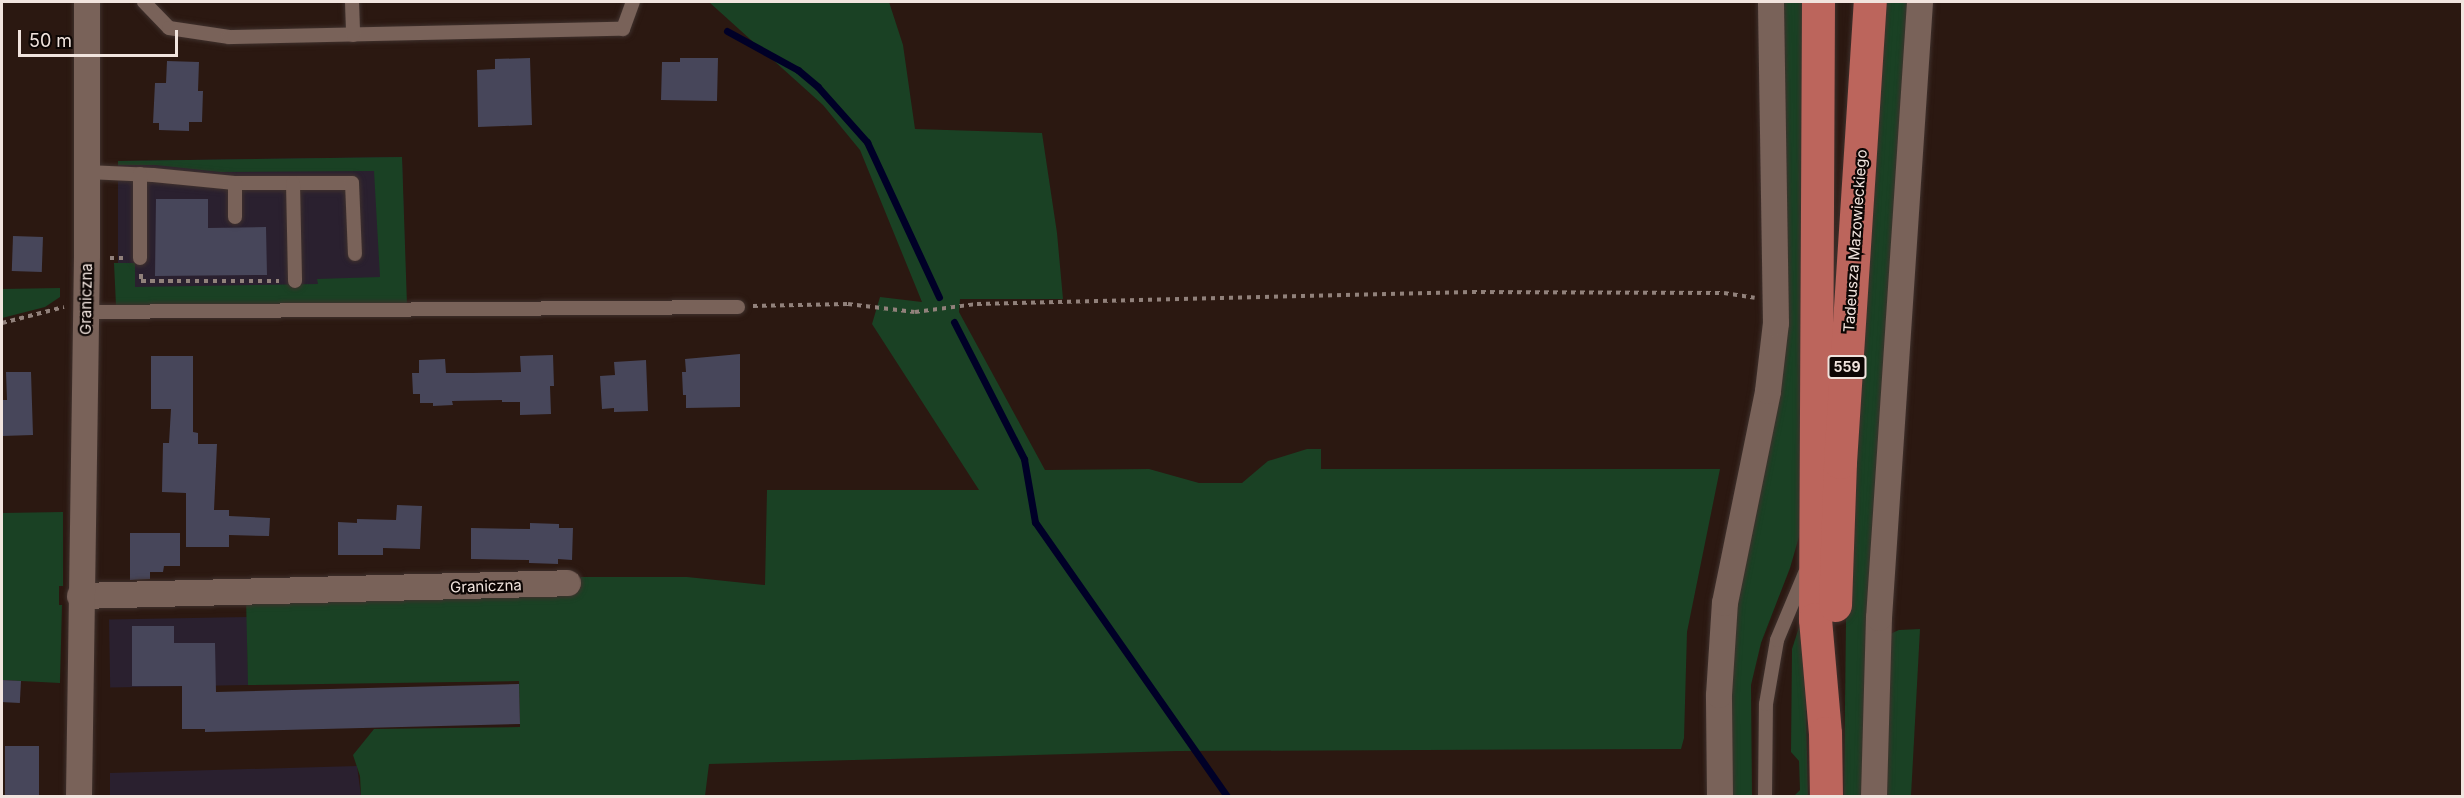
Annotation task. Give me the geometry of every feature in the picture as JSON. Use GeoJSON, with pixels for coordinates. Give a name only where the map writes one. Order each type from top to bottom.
{"type":"FeatureCollection","features":[{"type":"Feature","properties":{"kind":"main road","name":"Tadeusza Mazowieckiego"},"geometry":{"type":"LineString","coordinates":[[1818,2],[1814,552],[1815,619],[1825,733],[1826,796]]}},
{"type":"Feature","properties":{"kind":"main road","name":"Tadeusza Mazowieckiego"},"geometry":{"type":"LineString","coordinates":[[1825,733],[1870,2]]}},
{"type":"Feature","properties":{"kind":"street","name":"Graniczna"},"geometry":{"type":"LineString","coordinates":[[79,796],[80,596],[86,309],[87,2]]}},
{"type":"Feature","properties":{"kind":"street"},"geometry":{"type":"LineString","coordinates":[[1720,796],[1719,695],[1725,603],[1768,391],[1777,308],[1771,2]]}},
{"type":"Feature","properties":{"kind":"street"},"geometry":{"type":"LineString","coordinates":[[1874,796],[1879,618],[1920,2]]}},
{"type":"Feature","properties":{"kind":"street","name":"Graniczna"},"geometry":{"type":"LineString","coordinates":[[80,596],[568,583]]}},
{"type":"Feature","properties":{"kind":"lane"},"geometry":{"type":"LineString","coordinates":[[144,2],[169,28],[229,37],[623,29],[633,2]]}},
{"type":"Feature","properties":{"kind":"lane"},"geometry":{"type":"LineString","coordinates":[[352,2],[353,35]]}},
{"type":"Feature","properties":{"kind":"lane"},"geometry":{"type":"LineString","coordinates":[[87,172],[140,174],[235,183],[352,183],[355,254]]}},
{"type":"Feature","properties":{"kind":"lane"},"geometry":{"type":"LineString","coordinates":[[140,174],[140,258]]}},
{"type":"Feature","properties":{"kind":"lane"},"geometry":{"type":"LineString","coordinates":[[235,183],[235,218]]}},
{"type":"Feature","properties":{"kind":"lane"},"geometry":{"type":"LineString","coordinates":[[293,183],[295,281]]}},
{"type":"Feature","properties":{"kind":"lane"},"geometry":{"type":"LineString","coordinates":[[86,309],[738,307]]}},
{"type":"Feature","properties":{"kind":"lane"},"geometry":{"type":"LineString","coordinates":[[1765,796],[1766,704],[1777,640],[1814,552]]}},
{"type":"Feature","properties":{"kind":"path"},"geometry":{"type":"LineString","coordinates":[[140,258],[141,281],[295,281]]}},
{"type":"Feature","properties":{"kind":"path"},"geometry":{"type":"LineString","coordinates":[[738,307],[848,304],[915,312],[977,304],[1472,292],[1724,293],[1749,296],[1777,308]]}},
{"type":"Feature","properties":{"kind":"path"},"geometry":{"type":"LineString","coordinates":[[2,323],[68,306],[86,309]]}},
{"type":"Feature","properties":{"kind":"shaded area"},"geometry":{"type":"Polygon","coordinates":[[[402,157],[406,293],[137,299],[118,279],[118,161],[402,157]]]}},
{"type":"Feature","properties":{"kind":"shaded area"},"geometry":{"type":"Polygon","coordinates":[[[247,617],[248,685],[110,687],[109,619],[247,617]]]}},
{"type":"Feature","properties":{"kind":"shaded area"},"geometry":{"type":"Polygon","coordinates":[[[357,766],[361,796],[110,796],[110,773],[357,766]]]}},
{"type":"Feature","properties":{"kind":"green space"},"geometry":{"type":"Polygon","coordinates":[[[709,2],[889,2],[903,45],[915,129],[1042,133],[1057,233],[1063,299],[960,299],[959,312],[1045,470],[1149,469],[1199,483],[1242,483],[1268,461],[1307,449],[1321,449],[1321,469],[1720,469],[1687,632],[1684,738],[1681,749],[1177,751],[709,764],[705,796],[361,796],[360,776],[353,755],[374,729],[520,727],[519,681],[248,685],[246,598],[581,588],[580,577],[687,577],[765,585],[767,490],[979,490],[872,324],[880,297],[922,302],[860,150],[823,105],[709,2]]]}},
{"type":"Feature","properties":{"kind":"green space"},"geometry":{"type":"Polygon","coordinates":[[[1779,2],[1808,2],[1801,530],[1790,568],[1761,643],[1751,685],[1752,796],[1728,796],[1733,608],[1777,385],[1779,2]]]}},
{"type":"Feature","properties":{"kind":"green space"},"geometry":{"type":"Polygon","coordinates":[[[1881,2],[1911,2],[1867,796],[1844,796],[1846,621],[1852,471],[1881,2]]]}},
{"type":"Feature","properties":{"kind":"green space"},"geometry":{"type":"Polygon","coordinates":[[[402,157],[407,305],[116,306],[114,263],[135,263],[135,287],[318,284],[317,279],[380,277],[374,171],[220,172],[155,165],[118,165],[118,161],[402,157]]]}},
{"type":"Feature","properties":{"kind":"green space"},"geometry":{"type":"Polygon","coordinates":[[[60,288],[60,297],[45,307],[2,318],[2,289],[60,288]]]}},
{"type":"Feature","properties":{"kind":"green space"},"geometry":{"type":"Polygon","coordinates":[[[63,512],[63,586],[59,586],[59,605],[62,605],[60,683],[2,680],[2,513],[63,512]]]}},
{"type":"Feature","properties":{"kind":"green space"},"geometry":{"type":"Polygon","coordinates":[[[1801,621],[1804,621],[1808,796],[1794,796],[1800,790],[1799,761],[1791,752],[1792,649],[1801,621]]]}},
{"type":"Feature","properties":{"kind":"green space"},"geometry":{"type":"Polygon","coordinates":[[[1920,629],[1911,796],[1885,796],[1890,634],[1899,630],[1920,629]]]}},
{"type":"Feature","properties":{"kind":"building"},"geometry":{"type":"Polygon","coordinates":[[[530,58],[532,125],[478,127],[477,70],[495,69],[495,59],[530,58]]]}},
{"type":"Feature","properties":{"kind":"building"},"geometry":{"type":"Polygon","coordinates":[[[680,58],[718,58],[717,101],[661,100],[662,62],[680,62],[680,58]]]}},
{"type":"Feature","properties":{"kind":"building"},"geometry":{"type":"Polygon","coordinates":[[[167,61],[199,62],[198,91],[203,91],[202,122],[189,122],[189,131],[159,130],[159,123],[153,123],[155,83],[166,83],[167,61]]]}},
{"type":"Feature","properties":{"kind":"building"},"geometry":{"type":"Polygon","coordinates":[[[156,199],[208,199],[208,228],[266,227],[267,275],[155,276],[156,199]]]}},
{"type":"Feature","properties":{"kind":"building"},"geometry":{"type":"Polygon","coordinates":[[[13,236],[43,237],[42,272],[12,271],[13,236]]]}},
{"type":"Feature","properties":{"kind":"building"},"geometry":{"type":"Polygon","coordinates":[[[740,354],[740,407],[686,408],[682,372],[686,372],[685,359],[740,354]]]}},
{"type":"Feature","properties":{"kind":"building"},"geometry":{"type":"Polygon","coordinates":[[[553,355],[554,386],[550,386],[551,414],[520,415],[520,402],[502,402],[502,400],[452,401],[453,405],[433,406],[433,403],[420,403],[420,394],[413,394],[412,373],[419,373],[419,360],[445,359],[446,373],[521,372],[520,356],[553,355]]]}},
{"type":"Feature","properties":{"kind":"building"},"geometry":{"type":"Polygon","coordinates":[[[151,356],[193,356],[193,432],[198,433],[198,444],[217,444],[214,510],[229,510],[229,516],[270,518],[269,536],[229,535],[229,547],[186,547],[186,493],[162,492],[163,443],[169,443],[171,409],[151,409],[151,356]]]}},
{"type":"Feature","properties":{"kind":"building"},"geometry":{"type":"Polygon","coordinates":[[[646,360],[648,411],[614,412],[614,408],[602,409],[600,376],[615,375],[614,362],[646,360]]]}},
{"type":"Feature","properties":{"kind":"building"},"geometry":{"type":"Polygon","coordinates":[[[6,372],[31,372],[33,435],[2,436],[2,400],[7,400],[6,372]]]}},
{"type":"Feature","properties":{"kind":"building"},"geometry":{"type":"Polygon","coordinates":[[[397,505],[422,506],[420,549],[383,548],[383,555],[338,555],[338,522],[357,523],[357,519],[396,520],[397,505]]]}},
{"type":"Feature","properties":{"kind":"building"},"geometry":{"type":"Polygon","coordinates":[[[530,523],[559,524],[559,528],[573,528],[572,560],[558,559],[558,564],[529,563],[529,560],[471,559],[471,528],[530,529],[530,523]]]}},
{"type":"Feature","properties":{"kind":"building"},"geometry":{"type":"Polygon","coordinates":[[[130,533],[180,533],[180,566],[164,566],[163,572],[150,572],[150,579],[130,580],[130,533]]]}},
{"type":"Feature","properties":{"kind":"building"},"geometry":{"type":"Polygon","coordinates":[[[132,626],[174,626],[174,643],[215,643],[216,692],[519,684],[520,724],[205,732],[205,729],[182,729],[182,686],[132,686],[132,626]]]}},
{"type":"Feature","properties":{"kind":"building"},"geometry":{"type":"Polygon","coordinates":[[[2,680],[21,681],[20,703],[2,702],[2,680]]]}},
{"type":"Feature","properties":{"kind":"building"},"geometry":{"type":"Polygon","coordinates":[[[5,746],[39,746],[39,796],[5,796],[5,746]]]}},
{"type":"Feature","properties":{"kind":"waterway"},"geometry":{"type":"LineString","coordinates":[[727,31],[798,70],[818,87],[867,142],[939,297]]}},
{"type":"Feature","properties":{"kind":"waterway"},"geometry":{"type":"LineString","coordinates":[[954,322],[1024,459],[1035,522],[1227,796]]}}]}
